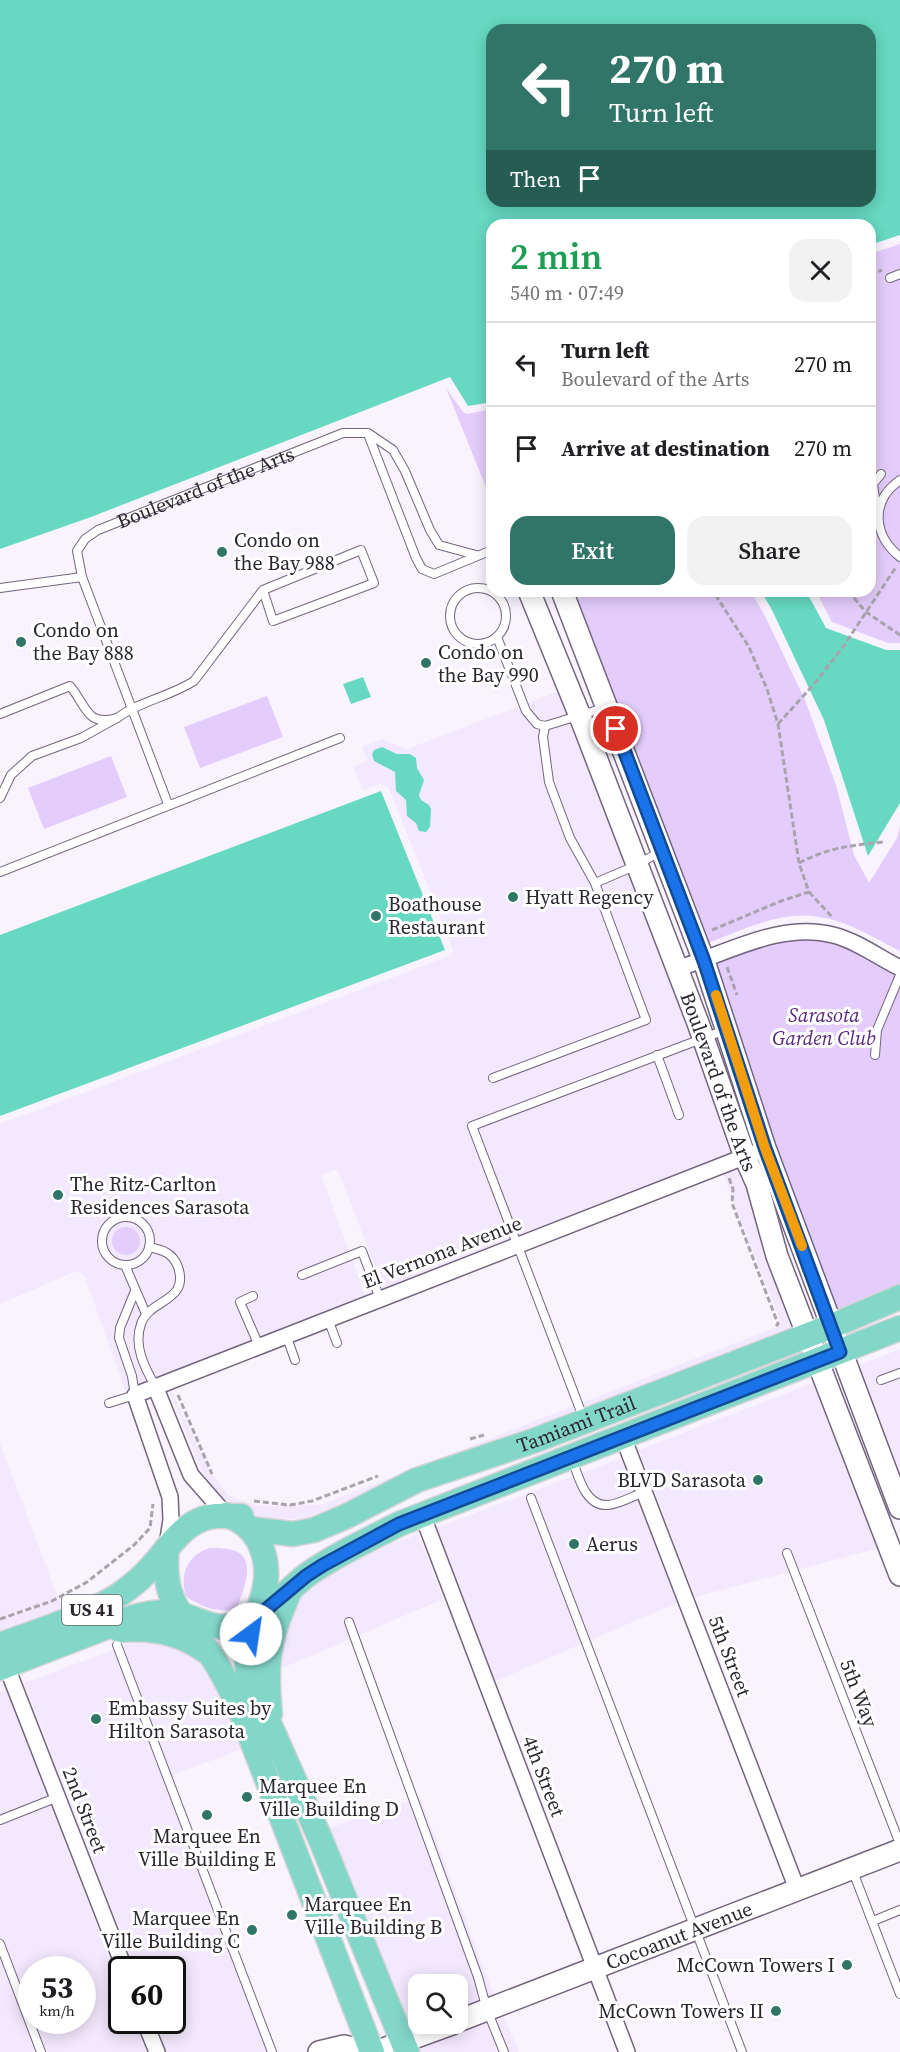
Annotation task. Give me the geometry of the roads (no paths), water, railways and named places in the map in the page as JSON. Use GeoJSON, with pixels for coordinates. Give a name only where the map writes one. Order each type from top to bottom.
{"type":"FeatureCollection","features":[{"type":"Feature","properties":{"kind":"main road","name":"Tamiami Trail"},"geometry":{"type":"LineString","coordinates":[[250,1529],[293,1534],[314,1530],[347,1516],[417,1480],[492,1456],[585,1421],[807,1336],[900,1297]]}},
{"type":"Feature","properties":{"kind":"main road","name":"Tamiami Trail"},"geometry":{"type":"LineString","coordinates":[[257,1617],[323,1565],[399,1524],[900,1328]]}},
{"type":"Feature","properties":{"kind":"main road"},"geometry":{"type":"LineString","coordinates":[[226,1515],[305,1518],[417,1480]]}},
{"type":"Feature","properties":{"kind":"main road"},"geometry":{"type":"LineString","coordinates":[[226,1515],[240,1520],[250,1529],[263,1550],[267,1566],[267,1583],[248,1650],[247,1671],[252,1686],[320,1838],[405,2047]]}},
{"type":"Feature","properties":{"kind":"main road","name":"US 41"},"geometry":{"type":"LineString","coordinates":[[2,1659],[118,1596],[136,1582],[177,1536],[190,1525],[208,1517],[226,1515]]}},
{"type":"Feature","properties":{"kind":"main road"},"geometry":{"type":"LineString","coordinates":[[167,1548],[164,1570],[168,1590],[181,1614],[212,1656],[244,1718],[372,2052]]}},
{"type":"Feature","properties":{"kind":"main road"},"geometry":{"type":"LineString","coordinates":[[278,1743],[270,1713],[267,1685],[268,1660],[273,1633],[290,1590]]}},
{"type":"Feature","properties":{"kind":"main road","name":"US 41"},"geometry":{"type":"LineString","coordinates":[[2,1659],[88,1634],[139,1616],[162,1613],[181,1614],[204,1624],[221,1627],[240,1624],[257,1617]]}},
{"type":"Feature","properties":{"kind":"main road"},"geometry":{"type":"LineString","coordinates":[[88,1634],[131,1629],[149,1630],[187,1640],[212,1656]]}},
{"type":"Feature","properties":{"kind":"street","name":"Boulevard of the Arts"},"geometry":{"type":"LineString","coordinates":[[532,597],[703,1037],[757,1184],[777,1256],[900,1575]]}},
{"type":"Feature","properties":{"kind":"street","name":"Boulevard of the Arts"},"geometry":{"type":"LineString","coordinates":[[564,597],[704,961],[765,1148],[900,1508]]}},
{"type":"Feature","properties":{"kind":"street"},"geometry":{"type":"LineString","coordinates":[[676,969],[772,936],[784,933],[813,932],[833,935],[900,968]]}},
{"type":"Feature","properties":{"kind":"street","name":"El Vernona Avenue"},"geometry":{"type":"LineString","coordinates":[[135,1395],[765,1148]]}},
{"type":"Feature","properties":{"kind":"street"},"geometry":{"type":"LineString","coordinates":[[155,1386],[191,1475],[226,1515]]}},
{"type":"Feature","properties":{"kind":"street"},"geometry":{"type":"LineString","coordinates":[[135,1395],[170,1497],[171,1521],[167,1548]]}},
{"type":"Feature","properties":{"kind":"street","name":"5th Street"},"geometry":{"type":"LineString","coordinates":[[623,1437],[797,1890]]}},
{"type":"Feature","properties":{"kind":"street","name":"4th Street"},"geometry":{"type":"LineString","coordinates":[[422,1514],[627,2052]]}},
{"type":"Feature","properties":{"kind":"street","name":"2nd Street"},"geometry":{"type":"LineString","coordinates":[[2,1659],[119,1956]]}},
{"type":"Feature","properties":{"kind":"street","name":"Cocoanut Avenue"},"geometry":{"type":"LineString","coordinates":[[468,2017],[900,1850]]}},
{"type":"Feature","properties":{"kind":"street"},"geometry":{"type":"LineString","coordinates":[[150,2034],[157,2052]]}},
{"type":"Feature","properties":{"kind":"street"},"geometry":{"type":"LineString","coordinates":[[319,2052],[344,2046],[372,2052],[405,2047],[432,2034]]}},
{"type":"Feature","properties":{"kind":"lane"},"geometry":{"type":"LineString","coordinates":[[890,278],[900,274]]}},
{"type":"Feature","properties":{"kind":"lane","name":"Boulevard of the Arts"},"geometry":{"type":"LineString","coordinates":[[168,804],[82,577],[77,551],[85,539],[98,530],[331,436],[343,433],[368,433]]}},
{"type":"Feature","properties":{"kind":"lane"},"geometry":{"type":"LineString","coordinates":[[368,433],[393,450],[405,471],[430,530],[440,545],[476,555]]}},
{"type":"Feature","properties":{"kind":"lane"},"geometry":{"type":"LineString","coordinates":[[368,433],[422,569],[434,573],[486,552]]}},
{"type":"Feature","properties":{"kind":"lane"},"geometry":{"type":"LineString","coordinates":[[876,480],[880,474]]}},
{"type":"Feature","properties":{"kind":"lane"},"geometry":{"type":"LineString","coordinates":[[878,520],[880,505],[887,491],[900,480]]}},
{"type":"Feature","properties":{"kind":"lane"},"geometry":{"type":"LineString","coordinates":[[876,506],[881,535],[889,549],[900,559]]}},
{"type":"Feature","properties":{"kind":"lane"},"geometry":{"type":"LineString","coordinates":[[0,798],[11,775],[32,756],[81,738],[130,708],[181,690],[194,681],[263,590],[361,550],[374,584],[273,621],[263,590]]}},
{"type":"Feature","properties":{"kind":"lane"},"geometry":{"type":"LineString","coordinates":[[0,588],[82,577]]}},
{"type":"Feature","properties":{"kind":"lane"},"geometry":{"type":"LineString","coordinates":[[486,589],[472,588],[464,591],[458,597],[451,613],[455,630],[468,642],[486,643],[497,637],[505,624],[506,614],[499,597]]}},
{"type":"Feature","properties":{"kind":"lane"},"geometry":{"type":"LineString","coordinates":[[497,637],[526,711],[537,724],[545,726],[607,707]]}},
{"type":"Feature","properties":{"kind":"lane"},"geometry":{"type":"LineString","coordinates":[[0,714],[70,686],[91,717],[104,722],[117,718]]}},
{"type":"Feature","properties":{"kind":"lane"},"geometry":{"type":"LineString","coordinates":[[493,1078],[646,1020],[595,883],[570,838],[549,782],[543,738],[545,726]]}},
{"type":"Feature","properties":{"kind":"lane"},"geometry":{"type":"LineString","coordinates":[[0,872],[340,738]]}},
{"type":"Feature","properties":{"kind":"lane"},"geometry":{"type":"LineString","coordinates":[[595,883],[637,865],[663,850]]}},
{"type":"Feature","properties":{"kind":"lane"},"geometry":{"type":"LineString","coordinates":[[875,1054],[877,1030],[900,975]]}},
{"type":"Feature","properties":{"kind":"lane"},"geometry":{"type":"LineString","coordinates":[[585,1421],[472,1126],[726,1030]]}},
{"type":"Feature","properties":{"kind":"lane"},"geometry":{"type":"LineString","coordinates":[[657,1055],[679,1115]]}},
{"type":"Feature","properties":{"kind":"lane"},"geometry":{"type":"LineString","coordinates":[[127,1217],[141,1222],[150,1236],[149,1247],[143,1258],[136,1263],[125,1265],[113,1261],[103,1249],[103,1234],[112,1221],[127,1217]]}},
{"type":"Feature","properties":{"kind":"lane"},"geometry":{"type":"LineString","coordinates":[[149,1247],[169,1253],[175,1259],[180,1279],[180,1285],[172,1296],[146,1314],[141,1324],[138,1343],[155,1386]]}},
{"type":"Feature","properties":{"kind":"lane"},"geometry":{"type":"LineString","coordinates":[[302,1275],[362,1251],[380,1299]]}},
{"type":"Feature","properties":{"kind":"lane"},"geometry":{"type":"LineString","coordinates":[[125,1265],[146,1314]]}},
{"type":"Feature","properties":{"kind":"lane"},"geometry":{"type":"LineString","coordinates":[[109,1403],[135,1395],[132,1376],[119,1338],[120,1328],[135,1291]]}},
{"type":"Feature","properties":{"kind":"lane"},"geometry":{"type":"LineString","coordinates":[[253,1296],[240,1302],[259,1346]]}},
{"type":"Feature","properties":{"kind":"lane"},"geometry":{"type":"LineString","coordinates":[[328,1319],[337,1343]]}},
{"type":"Feature","properties":{"kind":"lane"},"geometry":{"type":"LineString","coordinates":[[286,1335],[295,1360]]}},
{"type":"Feature","properties":{"kind":"lane"},"geometry":{"type":"LineString","coordinates":[[881,1380],[900,1373]]}},
{"type":"Feature","properties":{"kind":"lane"},"geometry":{"type":"LineString","coordinates":[[571,1458],[589,1498],[598,1503],[607,1505],[644,1491]]}},
{"type":"Feature","properties":{"kind":"lane"},"geometry":{"type":"LineString","coordinates":[[531,1498],[742,2052]]}},
{"type":"Feature","properties":{"kind":"lane","name":"5th Way"},"geometry":{"type":"LineString","coordinates":[[787,1553],[900,1844]]}},
{"type":"Feature","properties":{"kind":"lane"},"geometry":{"type":"LineString","coordinates":[[349,1622],[504,2052]]}},
{"type":"Feature","properties":{"kind":"lane"},"geometry":{"type":"LineString","coordinates":[[117,1644],[272,2052]]}},
{"type":"Feature","properties":{"kind":"lane"},"geometry":{"type":"LineString","coordinates":[[0,1820],[57,1797]]}},
{"type":"Feature","properties":{"kind":"lane"},"geometry":{"type":"LineString","coordinates":[[852,1868],[900,1994]]}},
{"type":"Feature","properties":{"kind":"lane"},"geometry":{"type":"LineString","coordinates":[[873,1921],[900,1910]]}},
{"type":"Feature","properties":{"kind":"lane"},"geometry":{"type":"LineString","coordinates":[[0,1944],[41,2052]]}},
{"type":"Feature","properties":{"kind":"lane"},"geometry":{"type":"LineString","coordinates":[[891,1970],[900,1967]]}},
{"type":"Feature","properties":{"kind":"place","name":"Condo on the Bay 988"},"geometry":{"type":"Point","coordinates":[222,552]}},
{"type":"Feature","properties":{"kind":"place","name":"Condo on the Bay 888"},"geometry":{"type":"Point","coordinates":[21,642]}},
{"type":"Feature","properties":{"kind":"place","name":"Condo on the Bay 990"},"geometry":{"type":"Point","coordinates":[426,663]}},
{"type":"Feature","properties":{"kind":"place","name":"Hyatt Regency"},"geometry":{"type":"Point","coordinates":[513,897]}},
{"type":"Feature","properties":{"kind":"place","name":"Boathouse Restaurant"},"geometry":{"type":"Point","coordinates":[376,916]}},
{"type":"Feature","properties":{"kind":"place","name":"The Ritz-Carlton Residences Sarasota"},"geometry":{"type":"Point","coordinates":[58,1195]}},
{"type":"Feature","properties":{"kind":"place","name":"BLVD Sarasota"},"geometry":{"type":"Point","coordinates":[758,1480]}},
{"type":"Feature","properties":{"kind":"place","name":"Aerus"},"geometry":{"type":"Point","coordinates":[574,1544]}},
{"type":"Feature","properties":{"kind":"place","name":"Embassy Suites by Hilton Sarasota"},"geometry":{"type":"Point","coordinates":[96,1719]}},
{"type":"Feature","properties":{"kind":"place","name":"Marquee En Ville Building D"},"geometry":{"type":"Point","coordinates":[247,1797]}},
{"type":"Feature","properties":{"kind":"place","name":"Marquee En Ville Building E"},"geometry":{"type":"Point","coordinates":[207,1815]}},
{"type":"Feature","properties":{"kind":"place","name":"Marquee En Ville Building B"},"geometry":{"type":"Point","coordinates":[292,1915]}},
{"type":"Feature","properties":{"kind":"place","name":"Marquee En Ville Building C"},"geometry":{"type":"Point","coordinates":[252,1930]}},
{"type":"Feature","properties":{"kind":"place","name":"McCown Towers I"},"geometry":{"type":"Point","coordinates":[847,1965]}},
{"type":"Feature","properties":{"kind":"place","name":"McCown Towers II"},"geometry":{"type":"Point","coordinates":[776,2011]}},
{"type":"Feature","properties":{"kind":"park label","name":"Sarasota Garden Club"},"geometry":{"type":"Point","coordinates":[824,1026]}}]}
